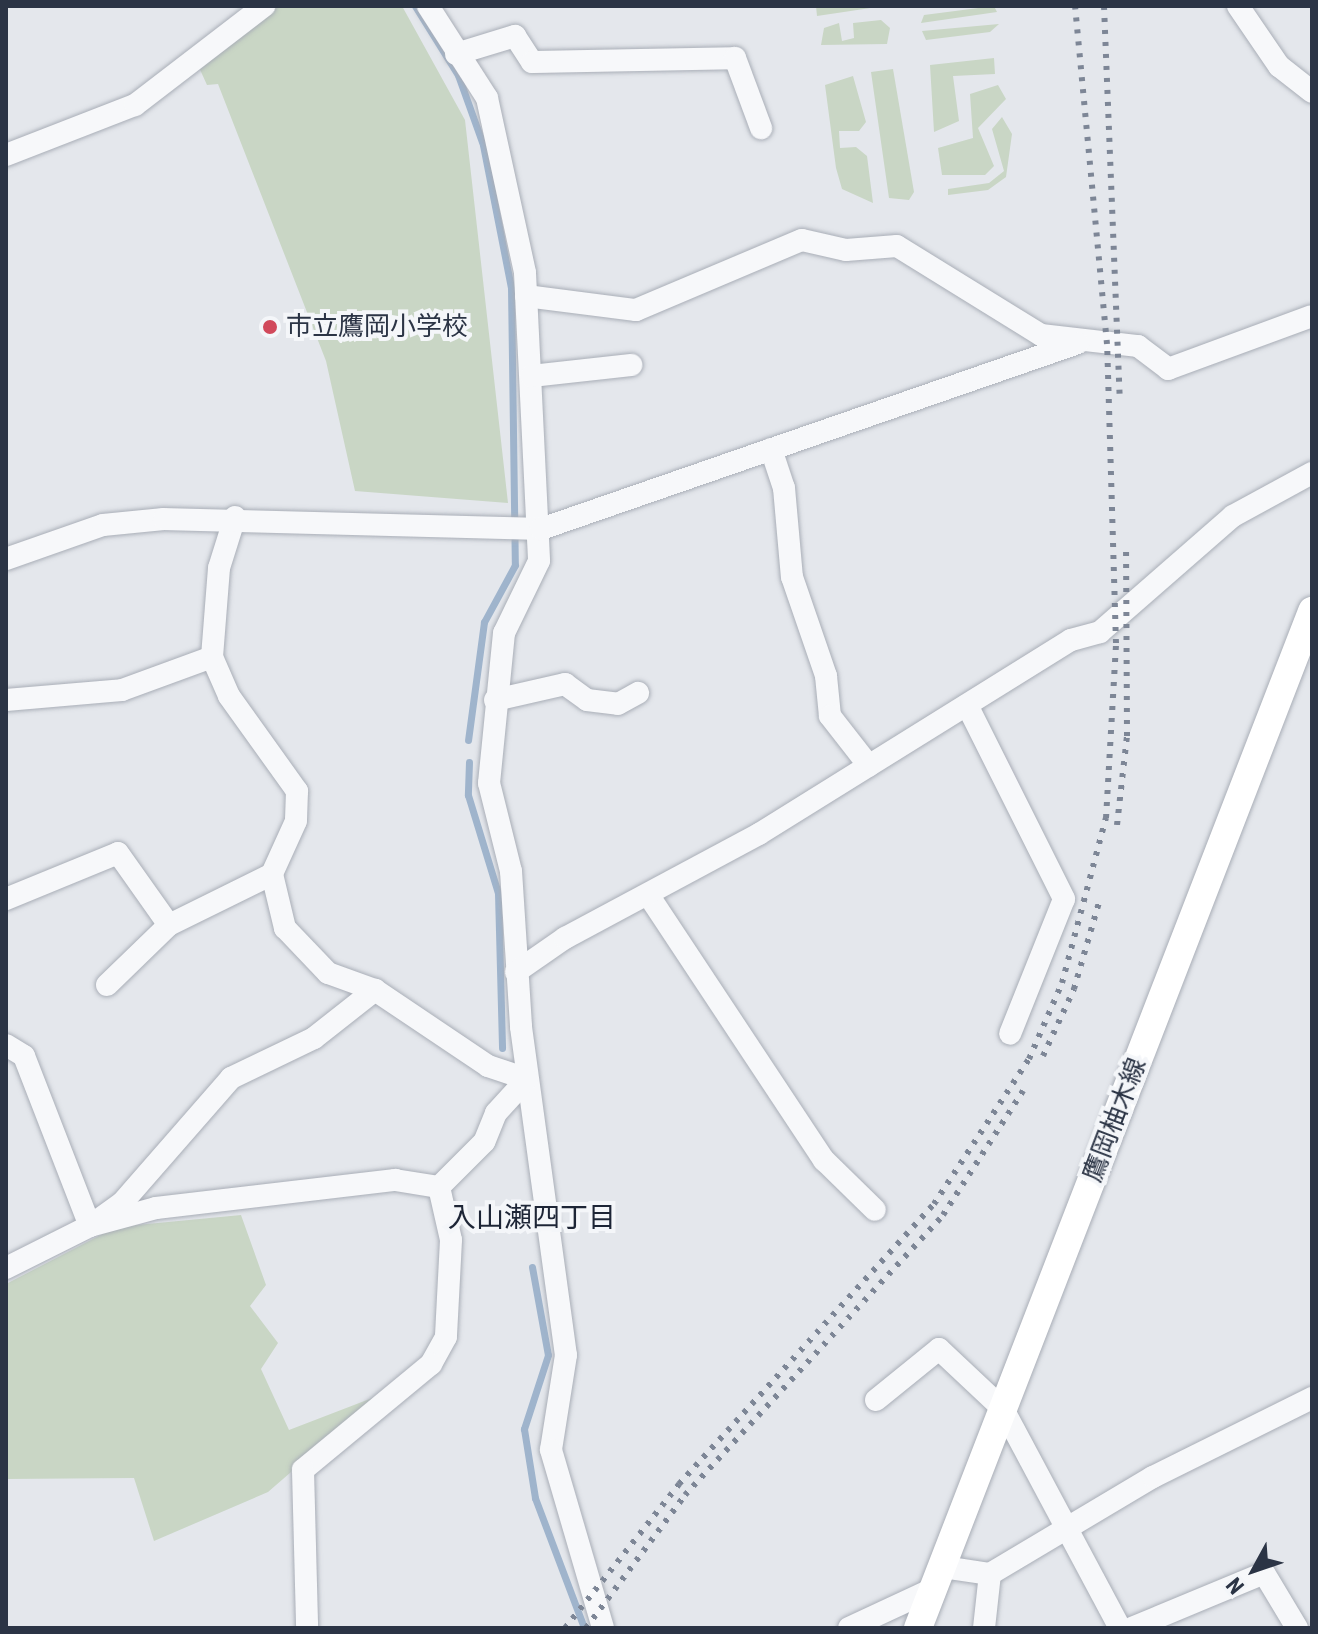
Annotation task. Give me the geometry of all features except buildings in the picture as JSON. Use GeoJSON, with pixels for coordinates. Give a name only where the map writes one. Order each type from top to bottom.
{"type":"FeatureCollection","features":[{"type":"Feature","properties":{"kind":"main road","name":"鷹岡柚木線"},"geometry":{"type":"LineString","coordinates":[[918,1628],[1312,611]]}},
{"type":"Feature","properties":{"kind":"street"},"geometry":{"type":"LineString","coordinates":[[6,155],[135,105],[264,6]]}},
{"type":"Feature","properties":{"kind":"street"},"geometry":{"type":"LineString","coordinates":[[428,6],[487,98],[508,171],[526,296],[531,376],[530,452],[539,561],[504,633],[489,783],[511,871],[516,972],[527,1079],[566,1355],[551,1450],[603,1628]]}},
{"type":"Feature","properties":{"kind":"street"},"geometry":{"type":"LineString","coordinates":[[1238,6],[1279,66],[1312,92]]}},
{"type":"Feature","properties":{"kind":"street"},"geometry":{"type":"LineString","coordinates":[[456,54],[515,36],[532,62],[735,58],[761,128]]}},
{"type":"Feature","properties":{"kind":"street"},"geometry":{"type":"LineString","coordinates":[[526,296],[636,310],[802,240],[846,250],[897,246],[971,288],[1010,321],[1078,343],[1138,346],[1168,369],[1312,316]]}},
{"type":"Feature","properties":{"kind":"street"},"geometry":{"type":"LineString","coordinates":[[6,559],[103,525],[235,517],[537,528],[1078,343]]}},
{"type":"Feature","properties":{"kind":"street"},"geometry":{"type":"LineString","coordinates":[[531,376],[631,365]]}},
{"type":"Feature","properties":{"kind":"street"},"geometry":{"type":"LineString","coordinates":[[771,449],[784,488],[792,577],[826,676],[830,716],[869,766]]}},
{"type":"Feature","properties":{"kind":"street"},"geometry":{"type":"LineString","coordinates":[[516,972],[565,938],[649,896],[869,766],[1071,640],[1128,614],[1233,516],[1312,473]]}},
{"type":"Feature","properties":{"kind":"street"},"geometry":{"type":"LineString","coordinates":[[235,517],[219,568],[212,657],[297,791],[296,821],[272,874],[285,928],[328,973],[375,990],[488,1066],[527,1079]]}},
{"type":"Feature","properties":{"kind":"street"},"geometry":{"type":"LineString","coordinates":[[6,700],[122,690],[212,657]]}},
{"type":"Feature","properties":{"kind":"street"},"geometry":{"type":"LineString","coordinates":[[495,700],[565,684],[587,700],[618,704],[638,693]]}},
{"type":"Feature","properties":{"kind":"street"},"geometry":{"type":"LineString","coordinates":[[967,705],[1064,899],[1010,1034]]}},
{"type":"Feature","properties":{"kind":"street"},"geometry":{"type":"LineString","coordinates":[[6,899],[118,853],[169,925]]}},
{"type":"Feature","properties":{"kind":"street"},"geometry":{"type":"LineString","coordinates":[[107,985],[169,925],[272,874]]}},
{"type":"Feature","properties":{"kind":"street"},"geometry":{"type":"LineString","coordinates":[[649,896],[824,1160],[875,1210]]}},
{"type":"Feature","properties":{"kind":"street"},"geometry":{"type":"LineString","coordinates":[[6,1268],[90,1226],[122,1203],[231,1078],[314,1038],[375,990]]}},
{"type":"Feature","properties":{"kind":"street"},"geometry":{"type":"LineString","coordinates":[[6,1045],[24,1056],[90,1226]]}},
{"type":"Feature","properties":{"kind":"street"},"geometry":{"type":"LineString","coordinates":[[439,1187],[484,1142],[496,1113],[527,1079]]}},
{"type":"Feature","properties":{"kind":"street"},"geometry":{"type":"LineString","coordinates":[[90,1226],[156,1208],[395,1180],[439,1187]]}},
{"type":"Feature","properties":{"kind":"street"},"geometry":{"type":"LineString","coordinates":[[307,1628],[303,1470],[431,1364],[446,1337],[451,1240],[439,1187]]}},
{"type":"Feature","properties":{"kind":"street"},"geometry":{"type":"LineString","coordinates":[[876,1400],[939,1349],[1003,1409],[1062,1528],[1120,1628]]}},
{"type":"Feature","properties":{"kind":"street"},"geometry":{"type":"LineString","coordinates":[[849,1628],[938,1578],[990,1574],[1062,1528],[1312,1398]]}},
{"type":"Feature","properties":{"kind":"street"},"geometry":{"type":"LineString","coordinates":[[1132,1628],[1264,1573],[1297,1628]]}},
{"type":"Feature","properties":{"kind":"street"},"geometry":{"type":"LineString","coordinates":[[984,1628],[990,1574]]}},
{"type":"Feature","properties":{"kind":"green space"},"geometry":{"type":"Polygon","coordinates":[[[273,6],[402,6],[465,120],[508,503],[355,491],[326,361],[218,84],[207,85],[197,63],[273,6]]]}},
{"type":"Feature","properties":{"kind":"green space"},"geometry":{"type":"Polygon","coordinates":[[[816,6],[884,6],[817,16],[816,6]]]}},
{"type":"Feature","properties":{"kind":"green space"},"geometry":{"type":"Polygon","coordinates":[[[994,6],[997,12],[921,23],[924,15],[994,6]]]}},
{"type":"Feature","properties":{"kind":"green space"},"geometry":{"type":"Polygon","coordinates":[[[881,20],[890,28],[887,44],[821,45],[824,28],[839,23],[842,41],[854,38],[853,23],[881,20]]]}},
{"type":"Feature","properties":{"kind":"green space"},"geometry":{"type":"Polygon","coordinates":[[[999,24],[990,32],[926,40],[922,31],[999,24]]]}},
{"type":"Feature","properties":{"kind":"green space"},"geometry":{"type":"Polygon","coordinates":[[[994,58],[995,74],[953,76],[959,121],[934,132],[930,65],[994,58]]]}},
{"type":"Feature","properties":{"kind":"green space"},"geometry":{"type":"Polygon","coordinates":[[[893,69],[914,192],[909,200],[889,198],[871,72],[893,69]]]}},
{"type":"Feature","properties":{"kind":"green space"},"geometry":{"type":"Polygon","coordinates":[[[853,76],[866,122],[859,131],[839,131],[840,148],[856,147],[867,156],[873,203],[842,189],[836,168],[825,85],[853,76]]]}},
{"type":"Feature","properties":{"kind":"green space"},"geometry":{"type":"Polygon","coordinates":[[[998,85],[1006,99],[978,128],[994,166],[985,175],[942,175],[938,148],[973,138],[970,94],[998,85]]]}},
{"type":"Feature","properties":{"kind":"green space"},"geometry":{"type":"Polygon","coordinates":[[[1002,117],[1012,134],[1006,177],[988,190],[948,195],[948,189],[989,183],[1004,171],[992,129],[1002,117]]]}},
{"type":"Feature","properties":{"kind":"green space"},"geometry":{"type":"Polygon","coordinates":[[[241,1215],[266,1285],[250,1306],[278,1343],[261,1369],[289,1430],[380,1395],[268,1492],[154,1541],[134,1478],[6,1479],[6,1284],[116,1227],[241,1215]]]}},
{"type":"Feature","properties":{"kind":"waterway"},"geometry":{"type":"LineString","coordinates":[[415,6],[458,75],[483,145],[511,288],[515,565],[484,622],[468,740]]}},
{"type":"Feature","properties":{"kind":"waterway"},"geometry":{"type":"LineString","coordinates":[[469,762],[468,795],[498,893],[502,1048]]}},
{"type":"Feature","properties":{"kind":"waterway"},"geometry":{"type":"LineString","coordinates":[[532,1267],[548,1355],[524,1429],[535,1498],[584,1628]]}},
{"type":"Feature","properties":{"kind":"railway"},"geometry":{"type":"LineString","coordinates":[[565,1628],[679,1484],[934,1204],[1029,1059],[1062,983],[1106,818],[1116,643],[1107,344],[1075,6]]}},
{"type":"Feature","properties":{"kind":"railway"},"geometry":{"type":"LineString","coordinates":[[1104,6],[1120,398]]}},
{"type":"Feature","properties":{"kind":"railway"},"geometry":{"type":"LineString","coordinates":[[1117,825],[1127,736],[1126,550]]}},
{"type":"Feature","properties":{"kind":"railway"},"geometry":{"type":"LineString","coordinates":[[1043,1056],[1074,989],[1100,899]]}},
{"type":"Feature","properties":{"kind":"railway"},"geometry":{"type":"LineString","coordinates":[[586,1628],[685,1495],[943,1215],[1023,1091]]}},
{"type":"Feature","properties":{"kind":"place","name":"市立鷹岡小学校"},"geometry":{"type":"Point","coordinates":[270,327]}},
{"type":"Feature","properties":{"kind":"district","name":"入山瀬四丁目"},"geometry":{"type":"Point","coordinates":[532,1218]}}]}
